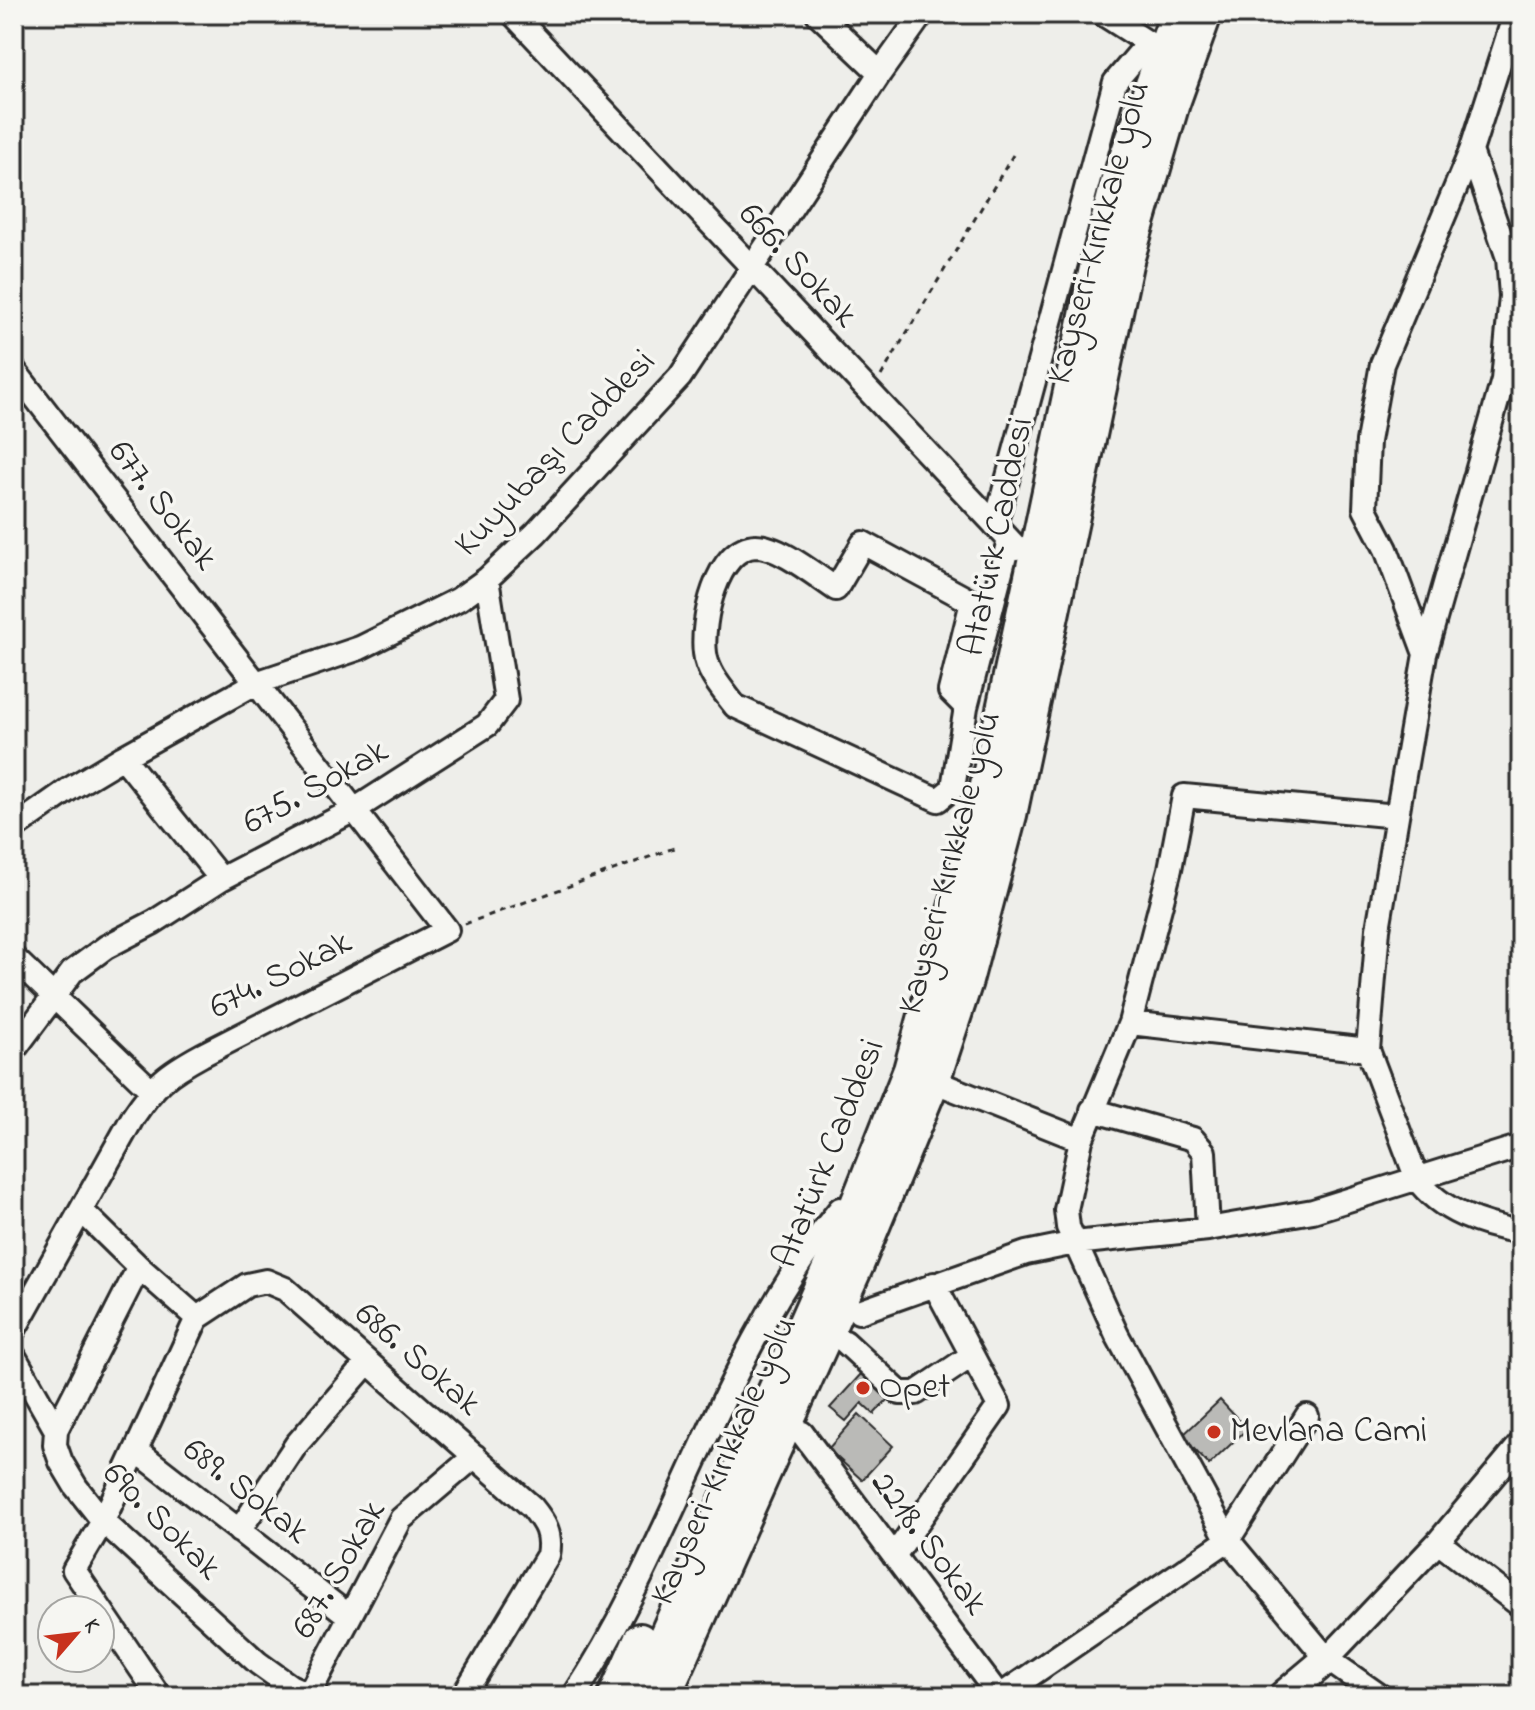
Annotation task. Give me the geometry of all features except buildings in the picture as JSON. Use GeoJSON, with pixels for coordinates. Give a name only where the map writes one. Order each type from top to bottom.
{"type":"FeatureCollection","features":[{"type":"Feature","properties":{"kind":"highway","name":"Atatürk Caddesi"},"geometry":{"type":"LineString","coordinates":[[639,1696],[851,1219],[922,1076],[981,814],[1099,254],[1155,47],[1177,14]]}},
{"type":"Feature","properties":{"kind":"highway","name":"Kayseri-Kırıkkale yolu"},"geometry":{"type":"LineString","coordinates":[[664,1696],[857,1265],[922,1076],[966,981],[1010,815],[1126,264],[1173,103],[1205,14]]}},
{"type":"Feature","properties":{"kind":"highway"},"geometry":{"type":"LineString","coordinates":[[615,1696],[887,1107],[922,1076],[934,1119],[889,1246],[683,1696]]}},
{"type":"Feature","properties":{"kind":"main road"},"geometry":{"type":"LineString","coordinates":[[1283,1696],[1327,1659]]}},
{"type":"Feature","properties":{"kind":"street","name":"666. Sokak"},"geometry":{"type":"LineString","coordinates":[[513,14],[1032,564]]}},
{"type":"Feature","properties":{"kind":"street"},"geometry":{"type":"LineString","coordinates":[[818,14],[880,73]]}},
{"type":"Feature","properties":{"kind":"street","name":"Kuyubaşı Caddesi"},"geometry":{"type":"LineString","coordinates":[[14,828],[123,757],[256,683],[360,648],[459,599],[487,579],[536,533],[680,377],[922,14]]}},
{"type":"Feature","properties":{"kind":"street"},"geometry":{"type":"LineString","coordinates":[[966,707],[950,691],[972,602],[863,543],[836,589],[773,550],[758,546],[747,547],[735,554],[711,593],[704,629],[705,656],[716,682],[735,706],[938,800],[953,788],[966,707],[1002,533],[1115,82],[1155,47],[1103,14]]}},
{"type":"Feature","properties":{"kind":"street"},"geometry":{"type":"LineString","coordinates":[[1425,654],[1386,549],[1365,509],[1368,441],[1382,364],[1511,62],[1515,14]]}},
{"type":"Feature","properties":{"kind":"street"},"geometry":{"type":"LineString","coordinates":[[1471,151],[1508,258],[1511,296],[1503,380],[1425,654],[1378,929],[1368,1050],[1417,1179],[1430,1197],[1477,1221],[1521,1232]]}},
{"type":"Feature","properties":{"kind":"street","name":"677. Sokak"},"geometry":{"type":"LineString","coordinates":[[14,370],[447,930]]}},
{"type":"Feature","properties":{"kind":"street","name":"675. Sokak"},"geometry":{"type":"LineString","coordinates":[[14,1050],[72,972],[106,947],[154,922],[221,879],[354,810],[487,725],[506,700],[487,579]]}},
{"type":"Feature","properties":{"kind":"street"},"geometry":{"type":"LineString","coordinates":[[123,757],[221,879]]}},
{"type":"Feature","properties":{"kind":"street"},"geometry":{"type":"LineString","coordinates":[[1380,1696],[1327,1659],[1228,1540],[1117,1335],[1068,1227],[1066,1210],[1081,1140],[1130,1023],[1167,883],[1184,796],[1397,816]]}},
{"type":"Feature","properties":{"kind":"street","name":"674. Sokak"},"geometry":{"type":"LineString","coordinates":[[151,1090],[171,1072],[202,1055],[447,930]]}},
{"type":"Feature","properties":{"kind":"street"},"geometry":{"type":"LineString","coordinates":[[14,958],[151,1090],[14,1330]]}},
{"type":"Feature","properties":{"kind":"street"},"geometry":{"type":"LineString","coordinates":[[1130,1023],[1368,1050]]}},
{"type":"Feature","properties":{"kind":"street"},"geometry":{"type":"LineString","coordinates":[[922,1076],[1081,1140]]}},
{"type":"Feature","properties":{"kind":"street"},"geometry":{"type":"LineString","coordinates":[[1092,1110],[1193,1139],[1204,1152],[1208,1229]]}},
{"type":"Feature","properties":{"kind":"street"},"geometry":{"type":"LineString","coordinates":[[859,1312],[1026,1253],[1075,1243],[1208,1229],[1313,1211],[1521,1146]]}},
{"type":"Feature","properties":{"kind":"street"},"geometry":{"type":"LineString","coordinates":[[574,1696],[608,1639],[770,1307],[815,1239],[840,1209]]}},
{"type":"Feature","properties":{"kind":"street"},"geometry":{"type":"LineString","coordinates":[[82,1211],[197,1318],[103,1521],[74,1570],[159,1696]]}},
{"type":"Feature","properties":{"kind":"street"},"geometry":{"type":"LineString","coordinates":[[56,1430],[139,1267]]}},
{"type":"Feature","properties":{"kind":"street","name":"686. Sokak"},"geometry":{"type":"LineString","coordinates":[[197,1318],[247,1285],[266,1281],[285,1289],[532,1507],[546,1525],[551,1540],[542,1567],[463,1696]]}},
{"type":"Feature","properties":{"kind":"street"},"geometry":{"type":"LineString","coordinates":[[894,1556],[999,1406],[934,1284]]}},
{"type":"Feature","properties":{"kind":"street"},"geometry":{"type":"LineString","coordinates":[[845,1342],[900,1393],[908,1394],[916,1393],[971,1356]]}},
{"type":"Feature","properties":{"kind":"street","name":"690. Sokak"},"geometry":{"type":"LineString","coordinates":[[14,1356],[56,1430],[55,1445],[61,1462],[103,1521],[258,1663],[290,1686],[310,1695]]}},
{"type":"Feature","properties":{"kind":"street"},"geometry":{"type":"LineString","coordinates":[[239,1531],[296,1445],[367,1363]]}},
{"type":"Feature","properties":{"kind":"street"},"geometry":{"type":"LineString","coordinates":[[1000,1696],[1228,1540],[1307,1416]]}},
{"type":"Feature","properties":{"kind":"street","name":"2218. Sokak"},"geometry":{"type":"LineString","coordinates":[[802,1433],[1000,1696]]}},
{"type":"Feature","properties":{"kind":"street"},"geometry":{"type":"LineString","coordinates":[[1327,1659],[1438,1542],[1521,1443]]}},
{"type":"Feature","properties":{"kind":"street","name":"689. Sokak"},"geometry":{"type":"LineString","coordinates":[[137,1451],[349,1616]]}},
{"type":"Feature","properties":{"kind":"street","name":"687. Sokak"},"geometry":{"type":"LineString","coordinates":[[310,1695],[401,1519],[475,1456]]}},
{"type":"Feature","properties":{"kind":"street"},"geometry":{"type":"LineString","coordinates":[[1438,1542],[1521,1606]]}},
{"type":"Feature","properties":{"kind":"path"},"geometry":{"type":"LineString","coordinates":[[870,393],[1013,155]]}},
{"type":"Feature","properties":{"kind":"path"},"geometry":{"type":"LineString","coordinates":[[447,930],[674,848]]}},
{"type":"Feature","properties":{"kind":"place","name":"Opet"},"geometry":{"type":"Point","coordinates":[863,1388]}},
{"type":"Feature","properties":{"kind":"place","name":"Mevlana Cami"},"geometry":{"type":"Point","coordinates":[1214,1432]}}]}
